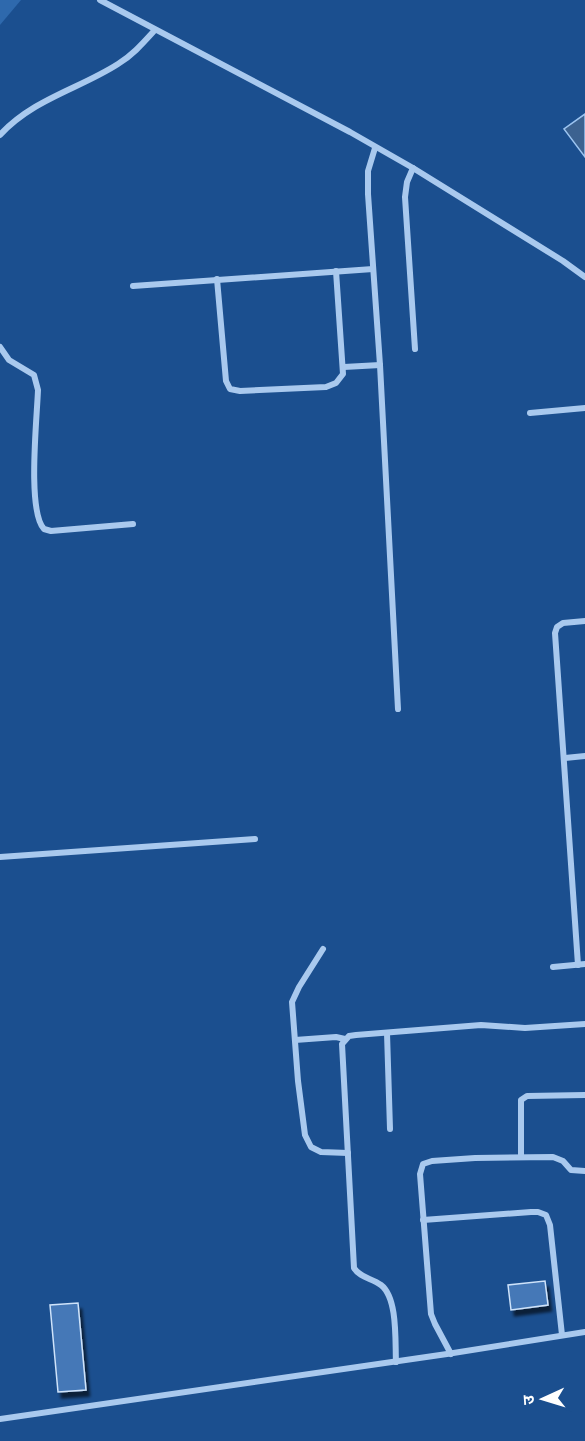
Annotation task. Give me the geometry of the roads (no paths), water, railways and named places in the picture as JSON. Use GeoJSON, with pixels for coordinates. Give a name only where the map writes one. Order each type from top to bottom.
{"type":"FeatureCollection","features":[{"type":"Feature","properties":{"kind":"street"},"geometry":{"type":"LineString","coordinates":[[100,0],[413,168],[585,277]]}},
{"type":"Feature","properties":{"kind":"street"},"geometry":{"type":"LineString","coordinates":[[0,135],[30,110],[51,97],[117,65],[132,55],[155,30]]}},
{"type":"Feature","properties":{"kind":"street"},"geometry":{"type":"LineString","coordinates":[[375,148],[369,161],[367,180],[380,365],[398,709]]}},
{"type":"Feature","properties":{"kind":"street"},"geometry":{"type":"LineString","coordinates":[[413,168],[407,182],[405,196],[415,349]]}},
{"type":"Feature","properties":{"kind":"street"},"geometry":{"type":"LineString","coordinates":[[133,286],[373,269]]}},
{"type":"Feature","properties":{"kind":"street"},"geometry":{"type":"LineString","coordinates":[[217,279],[226,381],[230,389],[240,391],[326,387],[340,380],[344,367],[336,271]]}},
{"type":"Feature","properties":{"kind":"street"},"geometry":{"type":"LineString","coordinates":[[0,347],[9,360],[34,375],[39,390],[35,486],[38,524],[44,530],[51,531],[133,524]]}},
{"type":"Feature","properties":{"kind":"street"},"geometry":{"type":"LineString","coordinates":[[344,367],[380,365]]}},
{"type":"Feature","properties":{"kind":"street"},"geometry":{"type":"LineString","coordinates":[[530,412],[585,408]]}},
{"type":"Feature","properties":{"kind":"street"},"geometry":{"type":"LineString","coordinates":[[553,967],[581,964],[555,630],[563,623],[585,621]]}},
{"type":"Feature","properties":{"kind":"street"},"geometry":{"type":"LineString","coordinates":[[565,758],[585,756]]}},
{"type":"Feature","properties":{"kind":"street"},"geometry":{"type":"LineString","coordinates":[[0,857],[255,839]]}},
{"type":"Feature","properties":{"kind":"street"},"geometry":{"type":"LineString","coordinates":[[323,949],[294,996],[292,1011],[304,1126],[311,1147],[321,1152],[348,1153]]}},
{"type":"Feature","properties":{"kind":"street"},"geometry":{"type":"LineString","coordinates":[[295,1040],[336,1037],[345,1039],[356,1035],[482,1025],[525,1028],[585,1024]]}},
{"type":"Feature","properties":{"kind":"street"},"geometry":{"type":"LineString","coordinates":[[387,1033],[390,1129]]}},
{"type":"Feature","properties":{"kind":"street"},"geometry":{"type":"LineString","coordinates":[[345,1039],[342,1049],[354,1268],[357,1274],[381,1284],[390,1296],[396,1362]]}},
{"type":"Feature","properties":{"kind":"street"},"geometry":{"type":"LineString","coordinates":[[521,1157],[521,1100],[526,1096],[585,1095]]}},
{"type":"Feature","properties":{"kind":"street"},"geometry":{"type":"LineString","coordinates":[[451,1354],[431,1314],[420,1174],[423,1164],[432,1161],[521,1157],[559,1158],[571,1170],[585,1171]]}},
{"type":"Feature","properties":{"kind":"street"},"geometry":{"type":"LineString","coordinates":[[423,1220],[531,1212],[546,1215],[550,1225],[562,1335]]}},
{"type":"Feature","properties":{"kind":"street"},"geometry":{"type":"LineString","coordinates":[[0,1419],[451,1354],[585,1332]]}}]}
